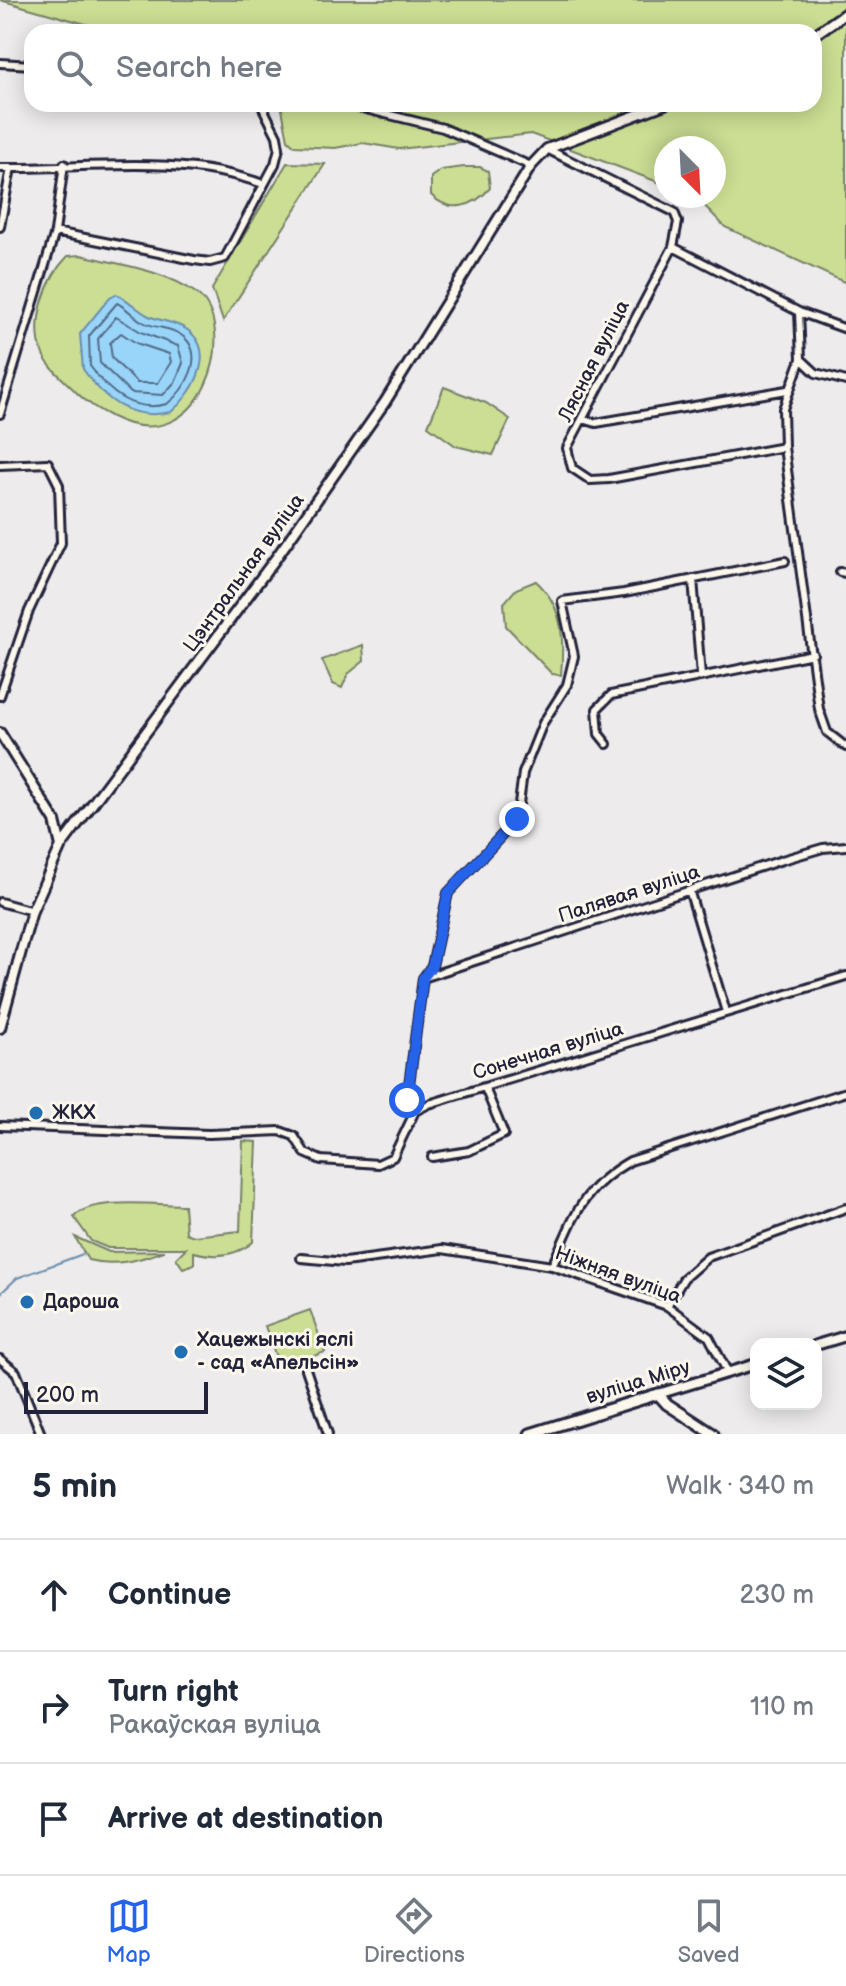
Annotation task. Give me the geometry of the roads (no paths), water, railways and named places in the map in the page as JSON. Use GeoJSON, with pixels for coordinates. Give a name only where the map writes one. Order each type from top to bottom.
{"type":"FeatureCollection","features":[{"type":"Feature","properties":{"kind":"main road","name":"вуліца Міру"},"geometry":{"type":"LineString","coordinates":[[530,1434],[658,1394]]}},
{"type":"Feature","properties":{"kind":"main road"},"geometry":{"type":"LineString","coordinates":[[658,1394],[667,1404],[713,1434]]}},
{"type":"Feature","properties":{"kind":"street"},"geometry":{"type":"LineString","coordinates":[[822,30],[846,13]]}},
{"type":"Feature","properties":{"kind":"street"},"geometry":{"type":"LineString","coordinates":[[0,63],[24,64]]}},
{"type":"Feature","properties":{"kind":"street"},"geometry":{"type":"LineString","coordinates":[[55,232],[218,262],[232,245],[279,148],[264,112]]}},
{"type":"Feature","properties":{"kind":"street"},"geometry":{"type":"LineString","coordinates":[[378,112],[443,128],[531,166]]}},
{"type":"Feature","properties":{"kind":"street"},"geometry":{"type":"LineString","coordinates":[[547,149],[644,112]]}},
{"type":"Feature","properties":{"kind":"street"},"geometry":{"type":"LineString","coordinates":[[547,149],[674,212],[678,222],[673,247],[799,312],[846,329]]}},
{"type":"Feature","properties":{"kind":"street","name":"Цэнтральная вуліца"},"geometry":{"type":"LineString","coordinates":[[0,1028],[32,911],[61,846],[276,558],[385,402],[531,166],[547,149]]}},
{"type":"Feature","properties":{"kind":"street"},"geometry":{"type":"LineString","coordinates":[[0,168],[64,164],[200,169],[231,172],[263,184]]}},
{"type":"Feature","properties":{"kind":"street"},"geometry":{"type":"LineString","coordinates":[[0,414],[55,232],[64,164]]}},
{"type":"Feature","properties":{"kind":"street"},"geometry":{"type":"LineString","coordinates":[[0,227],[11,168]]}},
{"type":"Feature","properties":{"kind":"street","name":"Лясная вуліца"},"geometry":{"type":"LineString","coordinates":[[673,247],[567,448],[572,468],[590,480],[784,447]]}},
{"type":"Feature","properties":{"kind":"street"},"geometry":{"type":"LineString","coordinates":[[799,312],[801,359],[787,390],[783,409],[784,447],[819,709],[827,732],[846,747]]}},
{"type":"Feature","properties":{"kind":"street"},"geometry":{"type":"LineString","coordinates":[[801,359],[816,373],[846,381]]}},
{"type":"Feature","properties":{"kind":"street"},"geometry":{"type":"LineString","coordinates":[[583,419],[596,423],[787,390]]}},
{"type":"Feature","properties":{"kind":"street"},"geometry":{"type":"LineString","coordinates":[[0,465],[38,461],[48,463],[55,472],[62,535],[0,696]]}},
{"type":"Feature","properties":{"kind":"street"},"geometry":{"type":"LineString","coordinates":[[0,1126],[209,1134],[280,1131],[294,1136],[305,1153],[321,1160],[386,1162],[400,1146],[415,1111],[407,1100],[423,978],[432,966],[448,893],[517,819],[523,773],[543,723],[571,673],[573,644],[562,601],[785,561]]}},
{"type":"Feature","properties":{"kind":"street"},"geometry":{"type":"LineString","coordinates":[[693,579],[701,676]]}},
{"type":"Feature","properties":{"kind":"street"},"geometry":{"type":"LineString","coordinates":[[607,744],[599,734],[597,709],[611,695],[813,654]]}},
{"type":"Feature","properties":{"kind":"street"},"geometry":{"type":"LineString","coordinates":[[0,733],[55,821],[61,846]]}},
{"type":"Feature","properties":{"kind":"street","name":"Палявая вуліца"},"geometry":{"type":"LineString","coordinates":[[423,978],[690,893],[782,860],[823,848],[846,846]]}},
{"type":"Feature","properties":{"kind":"street"},"geometry":{"type":"LineString","coordinates":[[690,893],[726,1012]]}},
{"type":"Feature","properties":{"kind":"street"},"geometry":{"type":"LineString","coordinates":[[0,902],[32,911]]}},
{"type":"Feature","properties":{"kind":"street","name":"Сонечная вуліца"},"geometry":{"type":"LineString","coordinates":[[415,1111],[846,976]]}},
{"type":"Feature","properties":{"kind":"street"},"geometry":{"type":"LineString","coordinates":[[432,1157],[469,1151],[504,1134],[485,1088]]}},
{"type":"Feature","properties":{"kind":"street"},"geometry":{"type":"LineString","coordinates":[[552,1266],[589,1190],[630,1161],[846,1092]]}},
{"type":"Feature","properties":{"kind":"street"},"geometry":{"type":"LineString","coordinates":[[667,1306],[684,1278],[708,1257],[846,1208]]}},
{"type":"Feature","properties":{"kind":"street","name":"Ніжняя вуліца"},"geometry":{"type":"LineString","coordinates":[[301,1258],[345,1262],[442,1249],[552,1266],[667,1306],[709,1337],[728,1373]]}},
{"type":"Feature","properties":{"kind":"street"},"geometry":{"type":"LineString","coordinates":[[822,1343],[846,1336]]}},
{"type":"Feature","properties":{"kind":"street"},"geometry":{"type":"LineString","coordinates":[[0,1359],[16,1372],[41,1434]]}},
{"type":"Feature","properties":{"kind":"street","name":"вуліца Міру"},"geometry":{"type":"LineString","coordinates":[[658,1394],[750,1366]]}},
{"type":"Feature","properties":{"kind":"street"},"geometry":{"type":"LineString","coordinates":[[306,1369],[328,1434]]}},
{"type":"Feature","properties":{"kind":"water"},"geometry":{"type":"Polygon","coordinates":[[[116,294],[147,315],[184,328],[197,340],[201,351],[199,373],[187,395],[171,412],[143,414],[120,406],[100,390],[83,369],[80,334],[110,297],[116,294]]]}},
{"type":"Feature","properties":{"kind":"waterway"},"geometry":{"type":"LineString","coordinates":[[0,1294],[17,1278],[83,1254]]}},
{"type":"Feature","properties":{"kind":"place","name":"ЖКХ"},"geometry":{"type":"Point","coordinates":[36,1113]}},
{"type":"Feature","properties":{"kind":"place","name":"Дароша"},"geometry":{"type":"Point","coordinates":[27,1302]}},
{"type":"Feature","properties":{"kind":"place","name":"Хацежынскі яслі - сад «Апельсін»"},"geometry":{"type":"Point","coordinates":[181,1352]}}]}
